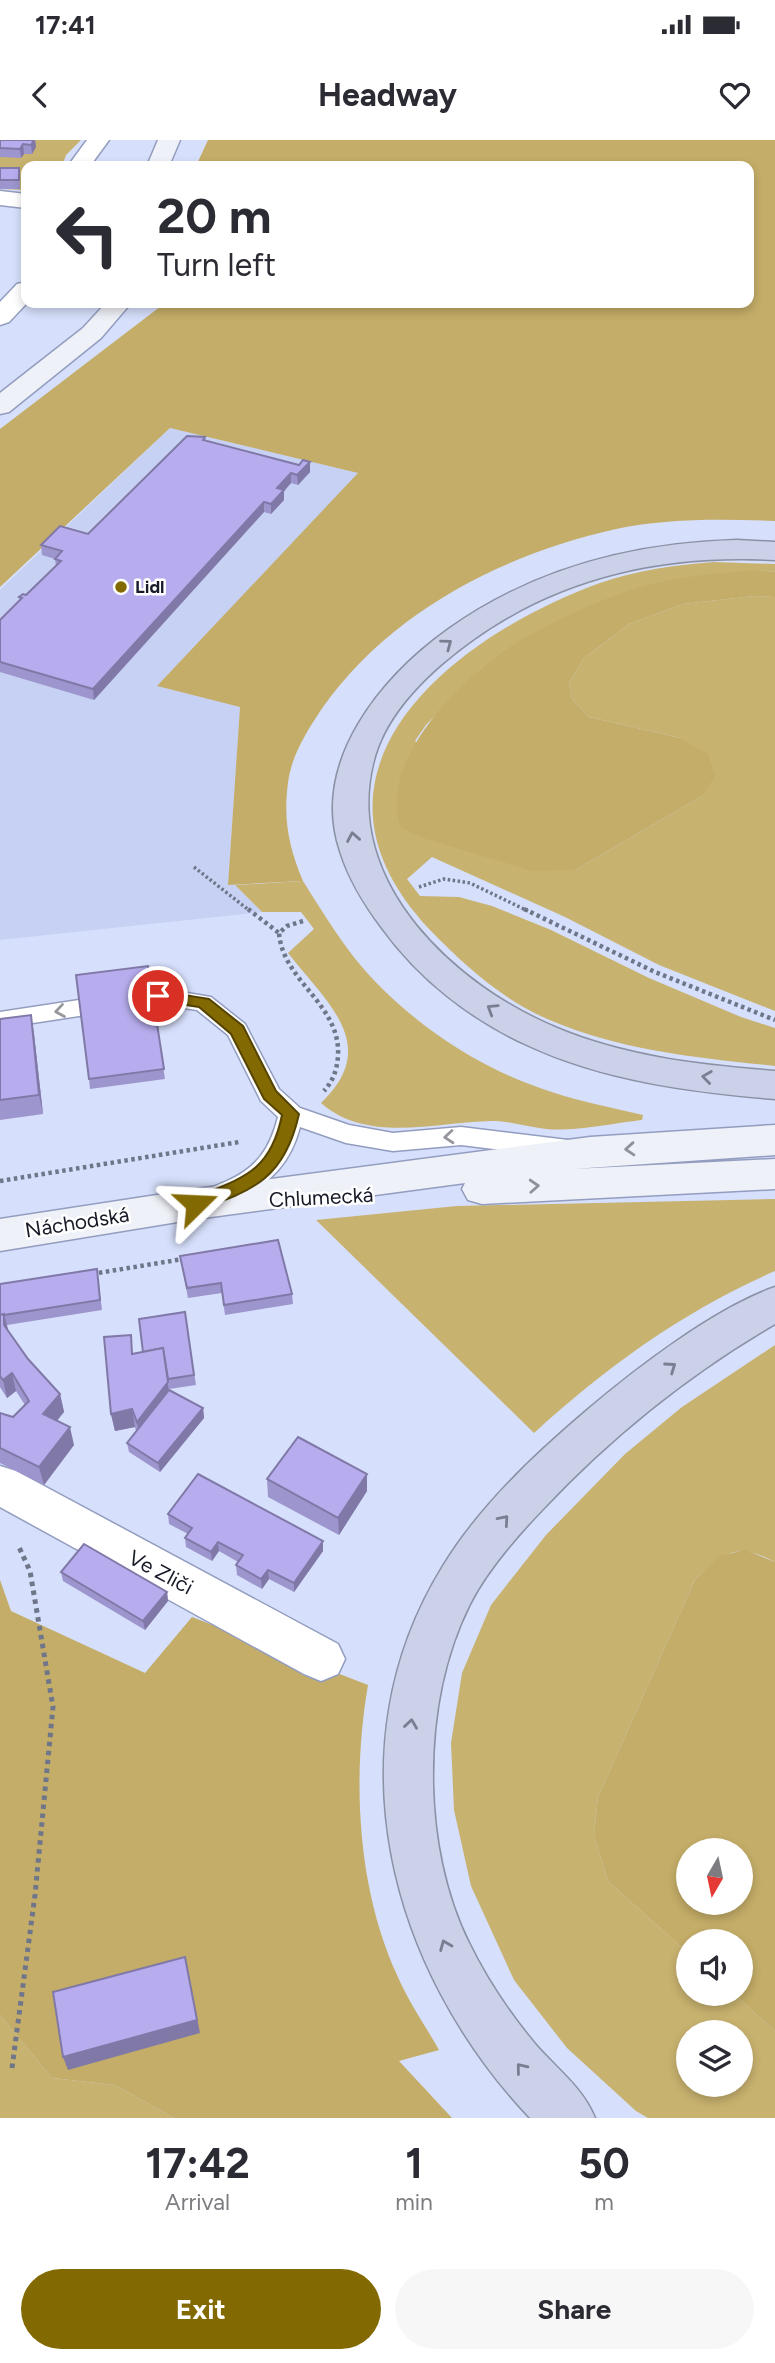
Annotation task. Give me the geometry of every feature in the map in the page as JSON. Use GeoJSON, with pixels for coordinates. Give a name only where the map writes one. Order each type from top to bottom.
{"type":"FeatureCollection","features":[{"type":"Feature","properties":{"kind":"highway"},"geometry":{"type":"LineString","coordinates":[[775,551],[690,550],[617,561],[550,584],[491,614],[433,655],[380,711],[354,767],[350,810],[357,857],[379,902],[396,926],[435,967],[481,1002],[544,1037],[618,1061],[702,1077],[775,1085]]}},
{"type":"Feature","properties":{"kind":"highway"},"geometry":{"type":"LineString","coordinates":[[568,2118],[533,2083],[475,2007],[449,1956],[427,1902],[408,1810],[407,1767],[417,1687],[426,1654],[453,1592],[501,1522],[563,1456],[621,1404],[690,1354],[775,1304]]}},
{"type":"Feature","properties":{"kind":"main road"},"geometry":{"type":"LineString","coordinates":[[160,161],[169,140]]}},
{"type":"Feature","properties":{"kind":"main road"},"geometry":{"type":"LineString","coordinates":[[0,406],[92,333],[114,308]]}},
{"type":"Feature","properties":{"kind":"main road","name":"Chlumecká"},"geometry":{"type":"LineString","coordinates":[[196,1204],[590,1152],[775,1140]]}},
{"type":"Feature","properties":{"kind":"main road","name":"Chlumecká"},"geometry":{"type":"LineString","coordinates":[[196,1204],[775,1174]]}},
{"type":"Feature","properties":{"kind":"main road","name":"Náchodská"},"geometry":{"type":"LineString","coordinates":[[0,1234],[196,1204]]}},
{"type":"Feature","properties":{"kind":"street"},"geometry":{"type":"LineString","coordinates":[[83,161],[98,140]]}},
{"type":"Feature","properties":{"kind":"street"},"geometry":{"type":"LineString","coordinates":[[0,198],[21,200]]}},
{"type":"Feature","properties":{"kind":"street"},"geometry":{"type":"LineString","coordinates":[[0,317],[21,294]]}},
{"type":"Feature","properties":{"kind":"street","name":"Ve Zliči"},"geometry":{"type":"LineString","coordinates":[[0,1485],[321,1659]]}},
{"type":"Feature","properties":{"kind":"lane"},"geometry":{"type":"LineString","coordinates":[[0,1020],[158,996],[204,1003],[237,1030],[270,1095],[291,1114],[346,1134],[369,1139],[393,1142],[461,1136],[590,1152]]}},
{"type":"Feature","properties":{"kind":"lane"},"geometry":{"type":"LineString","coordinates":[[196,1204],[247,1182],[271,1165],[285,1141],[291,1114]]}},
{"type":"Feature","properties":{"kind":"path"},"geometry":{"type":"LineString","coordinates":[[194,867],[279,933]]}},
{"type":"Feature","properties":{"kind":"path"},"geometry":{"type":"LineString","coordinates":[[415,888],[444,880],[470,883],[655,972],[775,1020]]}},
{"type":"Feature","properties":{"kind":"path"},"geometry":{"type":"LineString","coordinates":[[0,1181],[249,1140],[317,1097],[328,1087],[338,1061],[340,1037],[328,1012],[282,953],[277,941],[279,933],[287,926],[303,921]]}},
{"type":"Feature","properties":{"kind":"path"},"geometry":{"type":"LineString","coordinates":[[83,1275],[189,1258]]}},
{"type":"Feature","properties":{"kind":"path"},"geometry":{"type":"LineString","coordinates":[[12,2068],[35,1895],[53,1707],[30,1570],[15,1538]]}},
{"type":"Feature","properties":{"kind":"shaded area"},"geometry":{"type":"Polygon","coordinates":[[[0,140],[81,140],[66,155],[64,161],[21,161],[21,190],[0,189],[0,140]]]}},
{"type":"Feature","properties":{"kind":"shaded area"},"geometry":{"type":"Polygon","coordinates":[[[208,140],[775,140],[775,521],[675,521],[616,529],[574,540],[492,571],[453,591],[416,615],[382,642],[351,673],[323,707],[296,753],[288,783],[287,822],[294,857],[303,881],[228,885],[240,707],[157,686],[358,473],[170,428],[0,587],[0,429],[158,308],[754,308],[754,161],[198,161],[208,140]]]}},
{"type":"Feature","properties":{"kind":"shaded area"},"geometry":{"type":"Polygon","coordinates":[[[170,428],[359,473],[157,686],[240,707],[228,885],[235,885],[262,912],[0,940],[0,590],[170,428]]]}},
{"type":"Feature","properties":{"kind":"shaded area"},"geometry":{"type":"Polygon","coordinates":[[[714,562],[775,564],[775,572],[759,570],[581,611],[525,638],[480,670],[426,725],[415,741],[575,870],[702,796],[680,738],[589,717],[572,699],[569,683],[584,658],[629,624],[683,604],[754,596],[775,597],[775,1011],[659,965],[565,917],[432,857],[407,879],[420,896],[459,897],[492,906],[551,930],[649,978],[741,1017],[775,1028],[775,1066],[690,1056],[606,1040],[552,1021],[518,1004],[472,970],[430,930],[388,872],[373,817],[379,765],[404,718],[442,675],[490,638],[544,607],[600,583],[656,569],[714,562]]]}},
{"type":"Feature","properties":{"kind":"shaded area"},"geometry":{"type":"Polygon","coordinates":[[[759,570],[775,572],[775,597],[754,596],[683,604],[629,624],[584,658],[569,683],[572,699],[589,717],[680,738],[708,754],[715,776],[702,796],[575,870],[532,871],[426,839],[401,828],[397,801],[402,773],[415,745],[433,718],[455,693],[504,651],[567,616],[638,588],[683,578],[759,570]]]}},
{"type":"Feature","properties":{"kind":"shaded area"},"geometry":{"type":"Polygon","coordinates":[[[303,881],[357,961],[395,1001],[440,1036],[514,1078],[565,1096],[643,1115],[642,1120],[556,1130],[492,1121],[426,1127],[381,1127],[340,1116],[321,1103],[339,1082],[347,1062],[347,1043],[342,1025],[331,1007],[288,953],[314,929],[301,912],[262,912],[235,885],[303,881]]]}},
{"type":"Feature","properties":{"kind":"shaded area"},"geometry":{"type":"Polygon","coordinates":[[[775,1199],[775,1271],[710,1303],[648,1342],[589,1385],[534,1433],[316,1220],[457,1206],[775,1199]]]}},
{"type":"Feature","properties":{"kind":"shaded area"},"geometry":{"type":"Polygon","coordinates":[[[775,1345],[775,1562],[750,1552],[731,1553],[714,1563],[695,1580],[598,1797],[594,1835],[608,1881],[676,1942],[676,2006],[747,2006],[775,2031],[775,2118],[648,2118],[636,2111],[567,2048],[514,1980],[471,1886],[454,1810],[451,1743],[462,1673],[491,1605],[546,1535],[625,1454],[682,1407],[775,1345]]]}},
{"type":"Feature","properties":{"kind":"shaded area"},"geometry":{"type":"Polygon","coordinates":[[[745,1550],[775,1562],[775,2031],[747,2006],[753,2006],[753,1929],[676,1929],[676,1942],[608,1881],[594,1835],[598,1797],[695,1580],[719,1556],[745,1550]]]}},
{"type":"Feature","properties":{"kind":"shaded area"},"geometry":{"type":"Polygon","coordinates":[[[0,1580],[11,1611],[145,1673],[192,1617],[368,1685],[360,1757],[360,1795],[366,1870],[373,1906],[397,1975],[439,2050],[399,2061],[452,2118],[174,2118],[115,2085],[52,2078],[0,2015],[0,1580]]]}},
{"type":"Feature","properties":{"kind":"shaded area"},"geometry":{"type":"Polygon","coordinates":[[[0,2015],[52,2078],[115,2085],[174,2118],[0,2118],[0,2015]]]}},
{"type":"Feature","properties":{"kind":"building"},"geometry":{"type":"Polygon","coordinates":[[[0,140],[34,140],[31,145],[23,144],[20,149],[0,148],[0,140]]]}},
{"type":"Feature","properties":{"kind":"building"},"geometry":{"type":"Polygon","coordinates":[[[0,168],[19,168],[19,180],[0,180],[0,168]]]}},
{"type":"Feature","properties":{"kind":"building","name":"Lidl"},"geometry":{"type":"Polygon","coordinates":[[[187,436],[205,437],[203,440],[299,465],[303,460],[310,462],[297,475],[291,473],[277,488],[284,490],[271,504],[264,502],[93,689],[0,662],[0,620],[22,598],[19,597],[26,595],[61,561],[55,559],[62,551],[41,545],[60,526],[88,534],[187,436]]]}},
{"type":"Feature","properties":{"kind":"building"},"geometry":{"type":"Polygon","coordinates":[[[148,966],[164,1069],[89,1079],[76,975],[148,966]]]}},
{"type":"Feature","properties":{"kind":"building"},"geometry":{"type":"Polygon","coordinates":[[[31,1015],[39,1095],[0,1100],[0,1019],[31,1015]]]}},
{"type":"Feature","properties":{"kind":"building"},"geometry":{"type":"Polygon","coordinates":[[[278,1240],[292,1294],[224,1305],[221,1283],[187,1288],[180,1256],[278,1240]]]}},
{"type":"Feature","properties":{"kind":"building"},"geometry":{"type":"Polygon","coordinates":[[[97,1269],[100,1300],[0,1315],[0,1284],[97,1269]]]}},
{"type":"Feature","properties":{"kind":"building"},"geometry":{"type":"Polygon","coordinates":[[[185,1312],[194,1375],[168,1379],[163,1348],[143,1352],[139,1319],[185,1312]]]}},
{"type":"Feature","properties":{"kind":"building"},"geometry":{"type":"Polygon","coordinates":[[[4,1314],[4,1325],[28,1359],[60,1394],[43,1414],[70,1427],[39,1467],[0,1448],[0,1413],[13,1417],[29,1401],[12,1373],[3,1380],[0,1376],[0,1315],[4,1314]]]}},
{"type":"Feature","properties":{"kind":"building"},"geometry":{"type":"Polygon","coordinates":[[[131,1335],[132,1354],[163,1348],[168,1382],[137,1422],[132,1409],[111,1414],[104,1337],[131,1335]]]}},
{"type":"Feature","properties":{"kind":"building"},"geometry":{"type":"Polygon","coordinates":[[[169,1390],[203,1408],[158,1463],[127,1443],[169,1390]]]}},
{"type":"Feature","properties":{"kind":"building"},"geometry":{"type":"Polygon","coordinates":[[[298,1437],[367,1474],[338,1518],[267,1479],[298,1437]]]}},
{"type":"Feature","properties":{"kind":"building"},"geometry":{"type":"Polygon","coordinates":[[[198,1474],[323,1541],[294,1583],[268,1570],[261,1579],[236,1565],[243,1555],[218,1542],[211,1552],[185,1538],[192,1528],[168,1514],[198,1474]]]}},
{"type":"Feature","properties":{"kind":"building"},"geometry":{"type":"Polygon","coordinates":[[[84,1544],[167,1592],[143,1621],[61,1572],[84,1544]]]}},
{"type":"Feature","properties":{"kind":"building"},"geometry":{"type":"Polygon","coordinates":[[[185,1957],[197,2020],[63,2057],[53,1992],[185,1957]]]}},
{"type":"Feature","properties":{"kind":"place","name":"Lidl"},"geometry":{"type":"Point","coordinates":[121,587]}},
{"type":"Feature","properties":{"kind":"route"},"geometry":{"type":"LineString","coordinates":[[158,996],[204,1003],[237,1030],[270,1095],[291,1114],[285,1141],[271,1165],[247,1182],[196,1204]]}}]}
